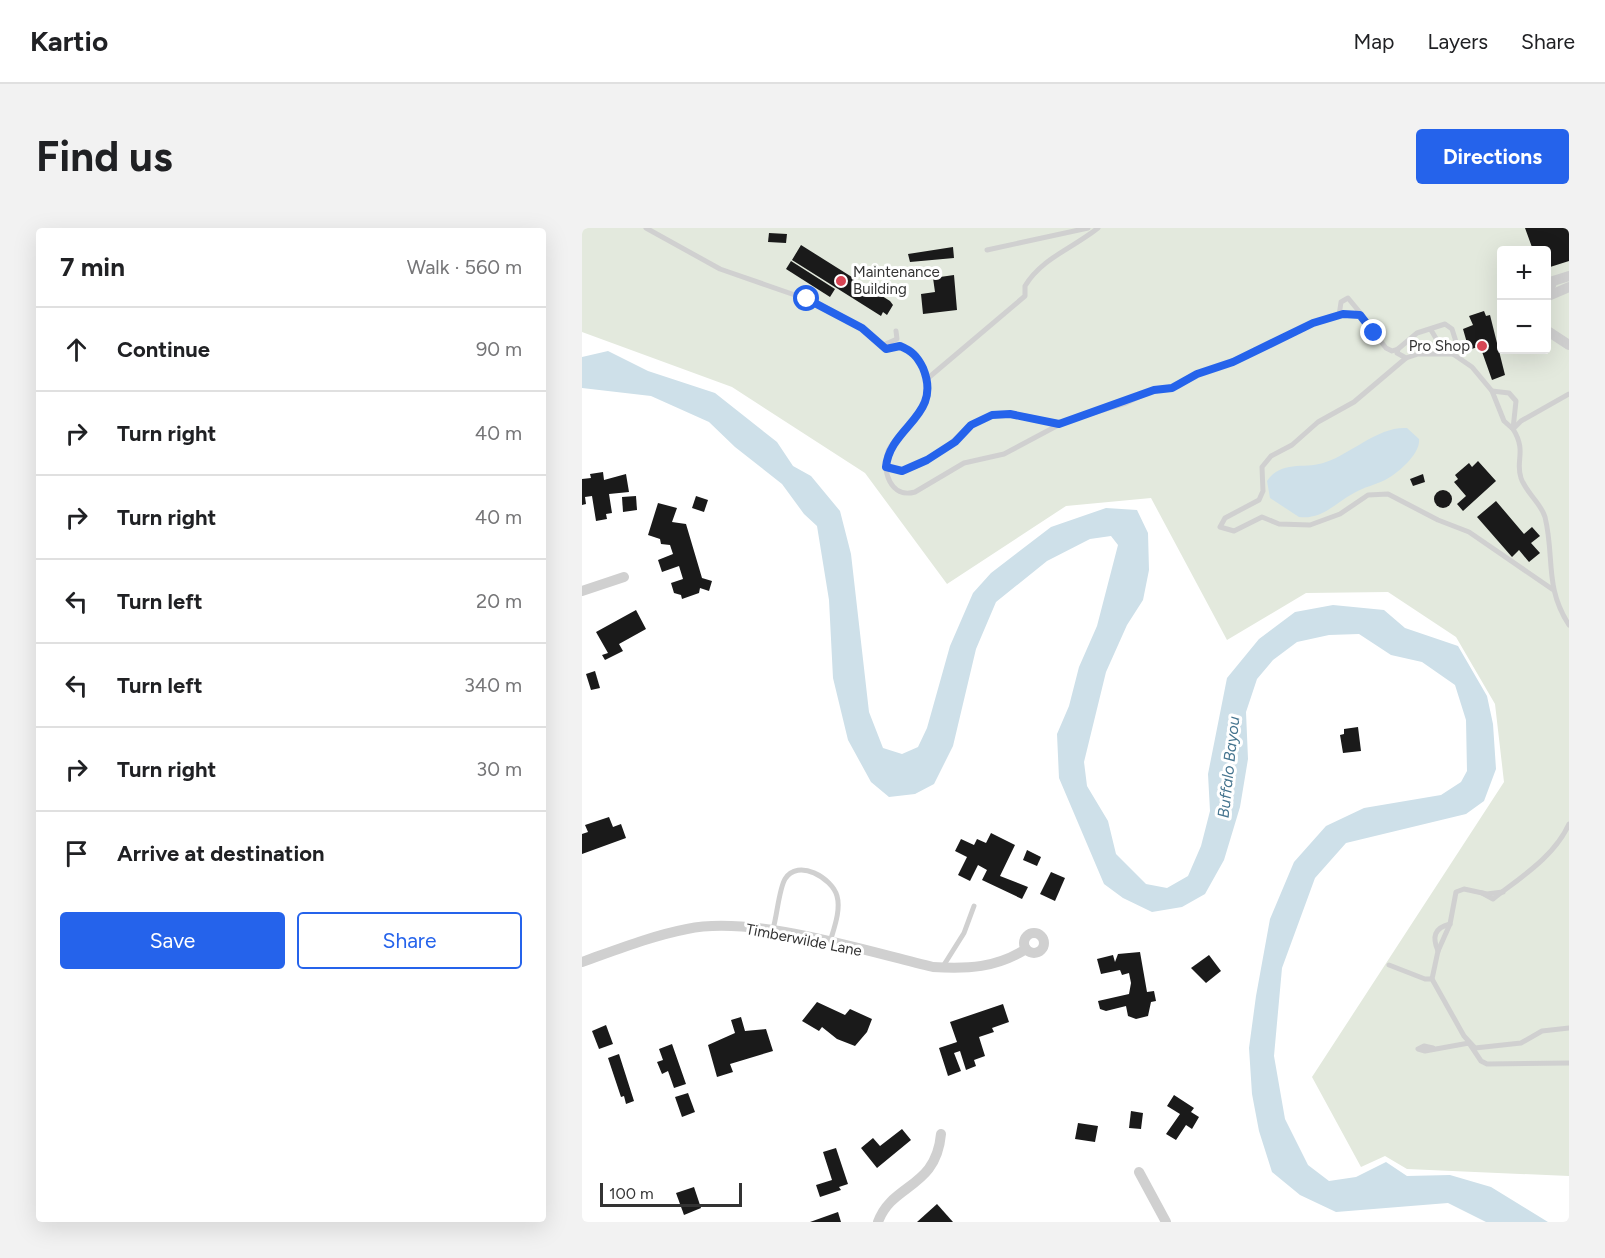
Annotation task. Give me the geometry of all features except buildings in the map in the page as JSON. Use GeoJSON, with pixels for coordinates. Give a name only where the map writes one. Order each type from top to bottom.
{"type":"FeatureCollection","features":[{"type":"Feature","properties":{"kind":"street"},"geometry":{"type":"LineString","coordinates":[[1551,286],[1553,281],[1569,276]]}},
{"type":"Feature","properties":{"kind":"street"},"geometry":{"type":"LineString","coordinates":[[1551,295],[1569,287]]}},
{"type":"Feature","properties":{"kind":"street"},"geometry":{"type":"LineString","coordinates":[[1551,333],[1569,345]]}},
{"type":"Feature","properties":{"kind":"street"},"geometry":{"type":"LineString","coordinates":[[582,591],[624,577]]}},
{"type":"Feature","properties":{"kind":"street","name":"Timberwilde Lane"},"geometry":{"type":"LineString","coordinates":[[582,962],[688,929],[755,927],[942,968],[983,967],[1008,960],[1026,949]]}},
{"type":"Feature","properties":{"kind":"street"},"geometry":{"type":"LineString","coordinates":[[878,1222],[887,1206],[934,1165],[940,1149],[941,1134]]}},
{"type":"Feature","properties":{"kind":"street"},"geometry":{"type":"LineString","coordinates":[[1140,1172],[1166,1222]]}},
{"type":"Feature","properties":{"kind":"lane"},"geometry":{"type":"LineString","coordinates":[[646,228],[729,273],[818,303],[862,328],[886,349],[900,346],[917,356],[927,378],[922,411],[891,447],[886,467],[889,482],[898,491],[908,494],[964,464],[1004,454],[1059,424],[1154,390],[1172,388],[1197,374],[1233,362],[1309,324],[1353,314],[1365,319]]}},
{"type":"Feature","properties":{"kind":"lane"},"geometry":{"type":"LineString","coordinates":[[987,250],[1088,228]]}},
{"type":"Feature","properties":{"kind":"lane"},"geometry":{"type":"LineString","coordinates":[[927,378],[1026,296],[1025,286],[1046,261],[1071,248],[1098,228]]}},
{"type":"Feature","properties":{"kind":"lane"},"geometry":{"type":"LineString","coordinates":[[1339,316],[1341,302],[1348,298],[1386,348],[1392,351],[1398,349],[1417,333],[1446,324],[1452,329],[1457,344],[1453,354]]}},
{"type":"Feature","properties":{"kind":"lane"},"geometry":{"type":"LineString","coordinates":[[1431,330],[1440,345],[1439,353]]}},
{"type":"Feature","properties":{"kind":"lane"},"geometry":{"type":"LineString","coordinates":[[881,346],[897,339],[896,331]]}},
{"type":"Feature","properties":{"kind":"lane"},"geometry":{"type":"LineString","coordinates":[[1398,349],[1397,353],[1406,358]]}},
{"type":"Feature","properties":{"kind":"lane"},"geometry":{"type":"LineString","coordinates":[[1261,517],[1234,531],[1220,527],[1225,518],[1255,504],[1263,491],[1261,473],[1266,460],[1292,445],[1318,422],[1354,402],[1406,358],[1418,354],[1453,354],[1472,367],[1491,391],[1504,421],[1513,429]]}},
{"type":"Feature","properties":{"kind":"lane"},"geometry":{"type":"LineString","coordinates":[[1491,391],[1509,393],[1516,401],[1513,429],[1521,452],[1521,479],[1545,516],[1552,589],[1569,625]]}},
{"type":"Feature","properties":{"kind":"lane"},"geometry":{"type":"LineString","coordinates":[[1513,429],[1521,421],[1569,394]]}},
{"type":"Feature","properties":{"kind":"lane"},"geometry":{"type":"LineString","coordinates":[[886,467],[902,471],[918,464],[955,442],[971,425],[992,415],[1010,414],[1059,424]]}},
{"type":"Feature","properties":{"kind":"lane"},"geometry":{"type":"LineString","coordinates":[[1255,504],[1261,517],[1279,524],[1310,525],[1340,514],[1368,495],[1388,494],[1438,520],[1469,531],[1552,589]]}},
{"type":"Feature","properties":{"kind":"lane"},"geometry":{"type":"LineString","coordinates":[[1569,824],[1566,838],[1503,892],[1464,889],[1456,892],[1450,924],[1438,951],[1432,979],[1481,1061],[1487,1064],[1569,1063]]}},
{"type":"Feature","properties":{"kind":"lane"},"geometry":{"type":"LineString","coordinates":[[773,931],[784,880],[791,874],[804,870],[824,879],[838,897],[837,915],[830,943]]}},
{"type":"Feature","properties":{"kind":"lane"},"geometry":{"type":"LineString","coordinates":[[942,968],[964,933],[974,906]]}},
{"type":"Feature","properties":{"kind":"lane"},"geometry":{"type":"LineString","coordinates":[[1438,951],[1434,940],[1435,933],[1439,928],[1450,924]]}},
{"type":"Feature","properties":{"kind":"lane"},"geometry":{"type":"LineString","coordinates":[[1389,965],[1425,979],[1432,979]]}},
{"type":"Feature","properties":{"kind":"lane"},"geometry":{"type":"LineString","coordinates":[[1433,1048],[1469,1043],[1482,1049],[1501,1044],[1515,1044],[1542,1031],[1569,1028]]}},
{"type":"Feature","properties":{"kind":"shaded area"},"geometry":{"type":"Polygon","coordinates":[[[582,228],[1569,228],[1569,1176],[1407,1169],[1385,1156],[1361,1167],[1312,1077],[1504,782],[1495,704],[1456,637],[1388,592],[1306,593],[1227,640],[1151,498],[1066,506],[947,584],[865,473],[732,387],[582,332],[582,228]]]}},
{"type":"Feature","properties":{"kind":"water","name":"Buffalo Bayou"},"geometry":{"type":"Polygon","coordinates":[[[608,351],[648,371],[715,393],[777,442],[793,466],[811,476],[840,511],[851,554],[869,712],[883,748],[902,754],[918,747],[927,728],[950,646],[973,593],[991,573],[1051,527],[1106,508],[1137,510],[1148,533],[1149,570],[1143,600],[1127,625],[1106,672],[1084,762],[1087,786],[1108,821],[1116,854],[1146,884],[1167,888],[1188,876],[1201,846],[1210,811],[1208,774],[1227,678],[1259,639],[1295,612],[1333,605],[1384,610],[1405,628],[1458,646],[1487,696],[1493,724],[1496,769],[1484,801],[1466,814],[1346,843],[1315,878],[1282,968],[1274,1056],[1285,1119],[1308,1165],[1329,1181],[1356,1177],[1386,1162],[1407,1176],[1450,1175],[1491,1187],[1548,1222],[1486,1222],[1448,1203],[1336,1212],[1300,1195],[1272,1172],[1259,1131],[1252,1094],[1249,1048],[1256,996],[1270,919],[1294,862],[1326,826],[1364,808],[1441,795],[1461,782],[1467,771],[1466,720],[1455,685],[1422,662],[1391,655],[1359,634],[1329,635],[1297,642],[1273,660],[1257,679],[1246,712],[1248,759],[1240,807],[1224,860],[1205,894],[1182,907],[1152,912],[1123,898],[1104,884],[1059,778],[1057,734],[1069,706],[1079,667],[1097,626],[1118,545],[1111,536],[1090,539],[1047,561],[996,602],[976,649],[953,746],[934,784],[915,794],[889,797],[871,782],[848,740],[833,678],[829,600],[817,526],[804,514],[782,484],[735,447],[709,422],[651,396],[582,388],[582,357],[608,351]]]}},
{"type":"Feature","properties":{"kind":"water"},"geometry":{"type":"Polygon","coordinates":[[[1407,428],[1419,439],[1419,445],[1407,463],[1390,477],[1358,491],[1328,510],[1315,516],[1299,517],[1270,498],[1267,481],[1280,470],[1326,462],[1386,431],[1407,428]]]}},
{"type":"Feature","properties":{"kind":"place","name":"Maintenance Building"},"geometry":{"type":"Point","coordinates":[841,281]}},
{"type":"Feature","properties":{"kind":"place","name":"Pro Shop"},"geometry":{"type":"Point","coordinates":[1482,346]}},
{"type":"Feature","properties":{"kind":"route"},"geometry":{"type":"LineString","coordinates":[[807,299],[862,328],[886,349],[900,346],[917,356],[927,378],[925,404],[919,416],[891,447],[886,467],[902,471],[927,460],[955,442],[971,425],[992,415],[1010,414],[1059,424],[1092,411],[1140,398],[1154,390],[1179,386],[1197,374],[1233,362],[1294,334],[1309,324],[1343,314],[1360,315],[1374,333]]}}]}
